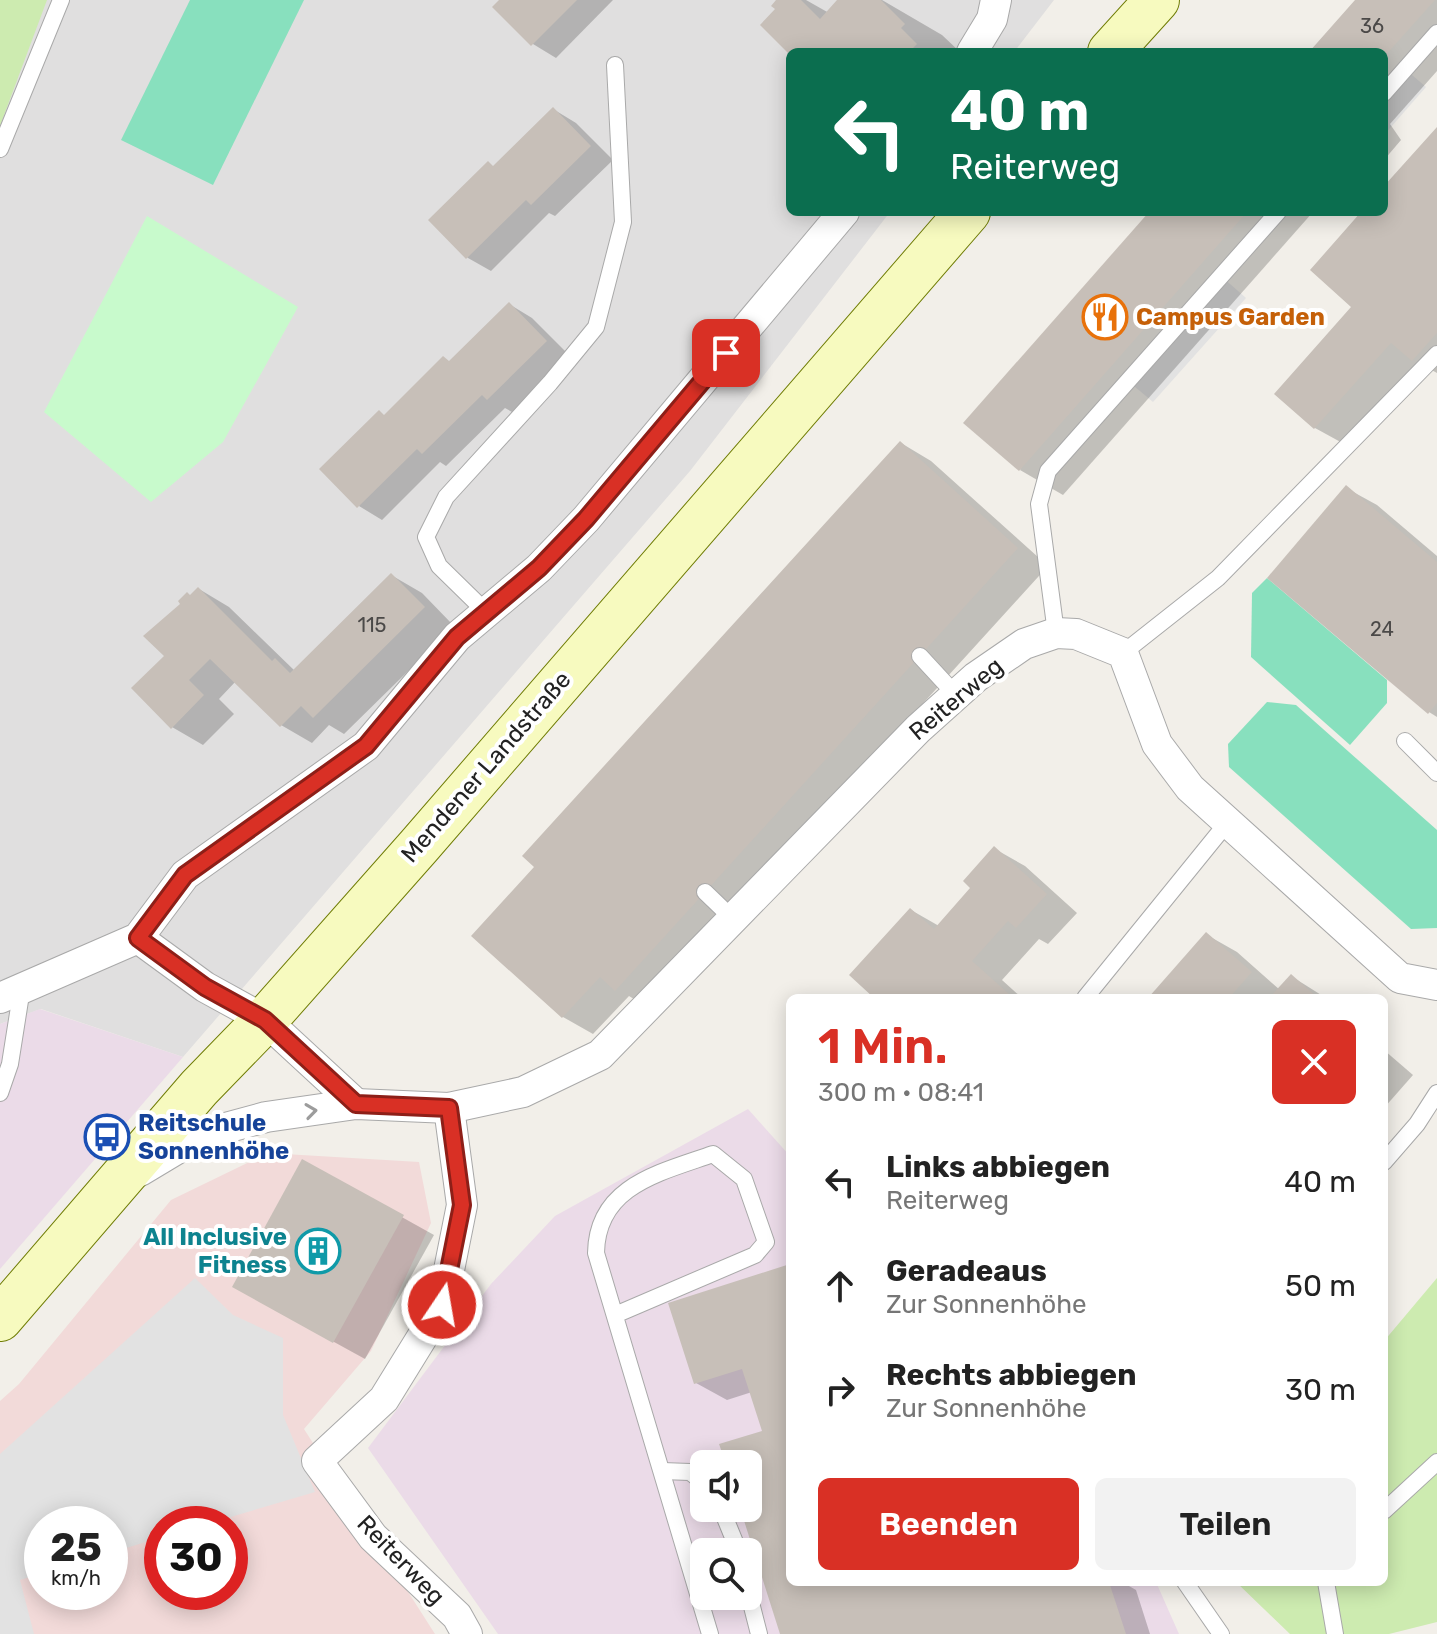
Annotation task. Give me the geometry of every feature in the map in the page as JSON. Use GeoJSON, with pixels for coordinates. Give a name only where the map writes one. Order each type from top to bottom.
{"type":"FeatureCollection","features":[{"type":"Feature","properties":{"kind":"main road"},"geometry":{"type":"LineString","coordinates":[[1114,48],[1157,0]]}},
{"type":"Feature","properties":{"kind":"main road","name":"Mendener Landstraße"},"geometry":{"type":"LineString","coordinates":[[0,1319],[111,1188],[199,1088],[265,1020],[965,216]]}},
{"type":"Feature","properties":{"kind":"street"},"geometry":{"type":"LineString","coordinates":[[974,48],[992,19],[996,0]]}},
{"type":"Feature","properties":{"kind":"street"},"geometry":{"type":"LineString","coordinates":[[11,993],[138,938],[185,875],[366,746],[457,637],[539,568],[586,519],[841,216]]}},
{"type":"Feature","properties":{"kind":"street"},"geometry":{"type":"LineString","coordinates":[[1056,633],[1076,634],[1123,653],[1157,744],[1190,788],[1400,978],[1437,985]]}},
{"type":"Feature","properties":{"kind":"street","name":"Reiterweg"},"geometry":{"type":"LineString","coordinates":[[111,1188],[200,1135],[266,1117],[356,1104],[449,1108],[523,1092],[600,1055],[956,695],[1024,644],[1056,633]]}},
{"type":"Feature","properties":{"kind":"street"},"geometry":{"type":"LineString","coordinates":[[138,938],[205,987],[265,1020],[356,1104]]}},
{"type":"Feature","properties":{"kind":"street","name":"Reiterweg"},"geometry":{"type":"LineString","coordinates":[[449,1108],[462,1205],[442,1305],[384,1399],[317,1461],[373,1537],[457,1616],[467,1634]]}},
{"type":"Feature","properties":{"kind":"lane"},"geometry":{"type":"LineString","coordinates":[[0,149],[61,0]]}},
{"type":"Feature","properties":{"kind":"lane"},"geometry":{"type":"LineString","coordinates":[[1388,88],[1437,33]]}},
{"type":"Feature","properties":{"kind":"lane"},"geometry":{"type":"LineString","coordinates":[[485,611],[439,566],[426,537],[446,497],[550,383],[596,327],[623,222],[615,65]]}},
{"type":"Feature","properties":{"kind":"lane"},"geometry":{"type":"LineString","coordinates":[[1056,633],[1039,504],[1048,471],[1274,216]]}},
{"type":"Feature","properties":{"kind":"lane"},"geometry":{"type":"LineString","coordinates":[[1123,653],[1218,578],[1437,354]]}},
{"type":"Feature","properties":{"kind":"lane"},"geometry":{"type":"LineString","coordinates":[[920,656],[956,695]]}},
{"type":"Feature","properties":{"kind":"lane"},"geometry":{"type":"LineString","coordinates":[[1405,741],[1437,773]]}},
{"type":"Feature","properties":{"kind":"lane"},"geometry":{"type":"LineString","coordinates":[[1088,994],[1227,823]]}},
{"type":"Feature","properties":{"kind":"lane"},"geometry":{"type":"LineString","coordinates":[[705,892],[733,919]]}},
{"type":"Feature","properties":{"kind":"lane"},"geometry":{"type":"LineString","coordinates":[[0,1093],[12,1054],[11,993]]}},
{"type":"Feature","properties":{"kind":"lane"},"geometry":{"type":"LineString","coordinates":[[1388,1157],[1417,1124],[1437,1093]]}},
{"type":"Feature","properties":{"kind":"lane"},"geometry":{"type":"LineString","coordinates":[[615,1315],[755,1255],[766,1242],[744,1179],[713,1154],[651,1176],[606,1208],[596,1231],[596,1253],[710,1634]]}},
{"type":"Feature","properties":{"kind":"lane"},"geometry":{"type":"LineString","coordinates":[[1388,1507],[1437,1462]]}},
{"type":"Feature","properties":{"kind":"lane"},"geometry":{"type":"LineString","coordinates":[[662,1471],[690,1472]]}},
{"type":"Feature","properties":{"kind":"lane"},"geometry":{"type":"LineString","coordinates":[[1188,1586],[1221,1634]]}},
{"type":"Feature","properties":{"kind":"lane"},"geometry":{"type":"LineString","coordinates":[[1327,1586],[1335,1634]]}},
{"type":"Feature","properties":{"kind":"lane"},"geometry":{"type":"LineString","coordinates":[[753,1610],[759,1634]]}},
{"type":"Feature","properties":{"kind":"shaded area"},"geometry":{"type":"Polygon","coordinates":[[[0,0],[1054,0],[1017,48],[786,48],[786,216],[887,216],[690,471],[183,1057],[41,1009],[0,1024],[0,0]]]}},
{"type":"Feature","properties":{"kind":"shaded area"},"geometry":{"type":"Polygon","coordinates":[[[1405,69],[1426,87],[1388,130],[1388,88],[1405,69]]]}},
{"type":"Feature","properties":{"kind":"shaded area"},"geometry":{"type":"Polygon","coordinates":[[[1221,276],[1246,298],[1153,402],[1128,381],[1221,276]]]}},
{"type":"Feature","properties":{"kind":"shaded area"},"geometry":{"type":"Polygon","coordinates":[[[40,1009],[183,1057],[0,1269],[0,1024],[40,1009]]]}},
{"type":"Feature","properties":{"kind":"shaded area"},"geometry":{"type":"Polygon","coordinates":[[[748,1109],[786,1152],[786,1586],[1158,1586],[1179,1634],[498,1634],[368,1448],[491,1284],[555,1216],[748,1109]]]}},
{"type":"Feature","properties":{"kind":"shaded area"},"geometry":{"type":"Polygon","coordinates":[[[268,1153],[419,1162],[431,1223],[371,1351],[304,1429],[435,1634],[0,1634],[0,1401],[19,1384],[171,1200],[268,1153]]]}},
{"type":"Feature","properties":{"kind":"shaded area"},"geometry":{"type":"Polygon","coordinates":[[[195,1278],[233,1315],[283,1338],[283,1415],[315,1492],[248,1512],[248,1506],[144,1506],[144,1543],[128,1547],[128,1506],[24,1506],[24,1579],[20,1580],[24,1610],[28,1610],[34,1634],[0,1634],[0,1454],[195,1278]]]}},
{"type":"Feature","properties":{"kind":"green space"},"geometry":{"type":"Polygon","coordinates":[[[0,0],[47,0],[0,126],[0,0]]]}},
{"type":"Feature","properties":{"kind":"green space"},"geometry":{"type":"Polygon","coordinates":[[[190,0],[304,0],[213,185],[121,140],[190,0]]]}},
{"type":"Feature","properties":{"kind":"green space"},"geometry":{"type":"Polygon","coordinates":[[[147,216],[298,307],[223,442],[151,502],[44,412],[147,216]]]}},
{"type":"Feature","properties":{"kind":"green space"},"geometry":{"type":"Polygon","coordinates":[[[1267,578],[1387,680],[1387,703],[1350,745],[1251,657],[1252,593],[1267,578]]]}},
{"type":"Feature","properties":{"kind":"green space"},"geometry":{"type":"Polygon","coordinates":[[[1267,702],[1296,705],[1437,830],[1437,928],[1411,929],[1229,767],[1228,744],[1267,702]]]}},
{"type":"Feature","properties":{"kind":"green space"},"geometry":{"type":"Polygon","coordinates":[[[1437,1278],[1437,1622],[1389,1634],[1290,1634],[1240,1586],[1388,1586],[1388,1336],[1437,1278]]]}},
{"type":"Feature","properties":{"kind":"building"},"geometry":{"type":"Polygon","coordinates":[[[499,0],[577,0],[531,46],[492,7],[499,0]]]}},
{"type":"Feature","properties":{"kind":"building"},"geometry":{"type":"Polygon","coordinates":[[[776,0],[801,0],[820,19],[837,0],[881,0],[905,24],[901,28],[917,44],[913,48],[786,48],[786,51],[760,25],[775,9],[771,6],[776,0]]]}},
{"type":"Feature","properties":{"kind":"building"},"geometry":{"type":"Polygon","coordinates":[[[1355,0],[1435,0],[1388,53],[1388,48],[1313,48],[1355,0]]]}},
{"type":"Feature","properties":{"kind":"building"},"geometry":{"type":"Polygon","coordinates":[[[553,107],[591,146],[531,205],[526,200],[466,259],[428,220],[488,161],[493,166],[553,107]]]}},
{"type":"Feature","properties":{"kind":"building"},"geometry":{"type":"Polygon","coordinates":[[[1437,127],[1437,333],[1412,361],[1391,343],[1314,429],[1274,394],[1351,307],[1310,270],[1357,216],[1388,216],[1388,182],[1437,127]]]}},
{"type":"Feature","properties":{"kind":"building","name":"Campus Garden"},"geometry":{"type":"Polygon","coordinates":[[[1145,216],[1243,216],[1019,471],[963,423],[1145,216]]]}},
{"type":"Feature","properties":{"kind":"building"},"geometry":{"type":"Polygon","coordinates":[[[509,302],[547,341],[487,400],[482,395],[422,454],[417,449],[357,508],[319,469],[379,410],[384,415],[443,356],[449,361],[509,302]]]}},
{"type":"Feature","properties":{"kind":"building"},"geometry":{"type":"Polygon","coordinates":[[[900,441],[1018,548],[615,991],[600,977],[562,1018],[471,936],[534,867],[522,856],[900,441]]]}},
{"type":"Feature","properties":{"kind":"building"},"geometry":{"type":"Polygon","coordinates":[[[1346,485],[1437,562],[1437,703],[1428,714],[1267,578],[1346,485]]]}},
{"type":"Feature","properties":{"kind":"building"},"geometry":{"type":"Polygon","coordinates":[[[391,573],[425,607],[313,718],[301,706],[280,727],[210,659],[189,680],[204,695],[171,729],[131,688],[164,656],[143,636],[180,604],[178,601],[187,592],[190,595],[198,587],[272,661],[275,658],[290,673],[391,573]]]}},
{"type":"Feature","properties":{"kind":"building"},"geometry":{"type":"Polygon","coordinates":[[[994,846],[1047,894],[1016,928],[1008,921],[972,961],[1009,994],[870,994],[849,975],[910,908],[934,929],[970,888],[963,881],[994,846]]]}},
{"type":"Feature","properties":{"kind":"building"},"geometry":{"type":"Polygon","coordinates":[[[1206,932],[1252,972],[1233,994],[1152,994],[1206,932]]]}},
{"type":"Feature","properties":{"kind":"building"},"geometry":{"type":"Polygon","coordinates":[[[1291,974],[1314,994],[1273,994],[1291,974]]]}},
{"type":"Feature","properties":{"kind":"building","name":"All Inclusive Fitness"},"geometry":{"type":"Polygon","coordinates":[[[302,1159],[404,1215],[333,1343],[232,1287],[302,1159]]]}},
{"type":"Feature","properties":{"kind":"building"},"geometry":{"type":"Polygon","coordinates":[[[786,1265],[786,1586],[1110,1586],[1126,1634],[780,1634],[762,1577],[762,1538],[750,1538],[744,1522],[762,1522],[762,1450],[721,1450],[719,1444],[762,1431],[742,1369],[694,1384],[668,1303],[786,1265]]]}},
{"type":"Feature","properties":{"kind":"place","name":"Campus Garden"},"geometry":{"type":"Point","coordinates":[1105,317]}},
{"type":"Feature","properties":{"kind":"place","name":"Reitschule Sonnenhöhe"},"geometry":{"type":"Point","coordinates":[107,1137]}},
{"type":"Feature","properties":{"kind":"place","name":"All Inclusive Fitness"},"geometry":{"type":"Point","coordinates":[318,1251]}},
{"type":"Feature","properties":{"kind":"route"},"geometry":{"type":"LineString","coordinates":[[442,1305],[462,1205],[449,1108],[356,1104],[265,1020],[205,987],[138,938],[185,875],[366,746],[457,637],[539,568],[586,519],[726,353]]}}]}
